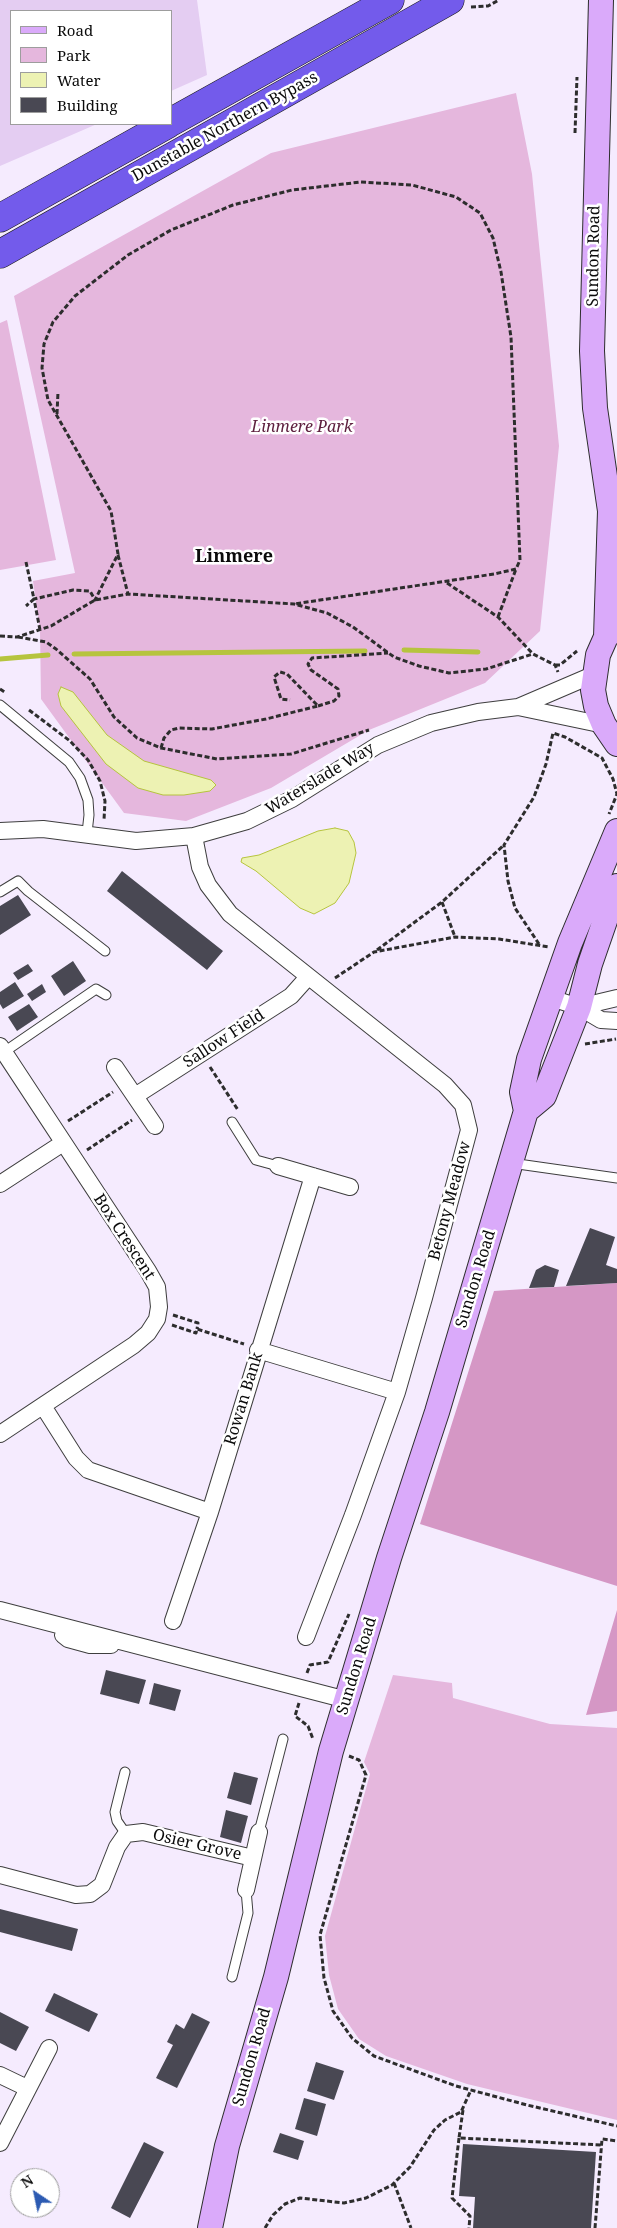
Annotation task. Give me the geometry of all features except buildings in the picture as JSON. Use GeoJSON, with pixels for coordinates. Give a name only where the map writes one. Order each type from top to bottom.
{"type":"FeatureCollection","features":[{"type":"Feature","properties":{"kind":"highway","name":"Dunstable Northern Bypass"},"geometry":{"type":"LineString","coordinates":[[172,121],[390,0]]}},
{"type":"Feature","properties":{"kind":"highway","name":"Dunstable Northern Bypass"},"geometry":{"type":"LineString","coordinates":[[0,254],[450,0]]}},
{"type":"Feature","properties":{"kind":"highway","name":"Dunstable Northern Bypass"},"geometry":{"type":"LineString","coordinates":[[0,218],[166,125]]}},
{"type":"Feature","properties":{"kind":"street","name":"Sundon Road"},"geometry":{"type":"LineString","coordinates":[[601,0],[592,351],[595,408],[614,518],[612,632],[598,655],[594,674],[594,690],[596,706],[611,734]]}},
{"type":"Feature","properties":{"kind":"street","name":"Waterslade Way"},"geometry":{"type":"LineString","coordinates":[[0,831],[43,829],[136,841],[194,836],[247,821],[277,806],[378,745],[431,723],[478,712],[518,707],[594,674]]}},
{"type":"Feature","properties":{"kind":"street","name":"Waterslade Way"},"geometry":{"type":"LineString","coordinates":[[518,707],[611,734]]}},
{"type":"Feature","properties":{"kind":"street","name":"Sundon Road"},"geometry":{"type":"LineString","coordinates":[[210,2228],[227,2146],[276,1977],[331,1751],[389,1558],[437,1412],[526,1111],[522,1092],[528,1065],[570,943],[617,832]]}},
{"type":"Feature","properties":{"kind":"street","name":"Betony Meadow"},"geometry":{"type":"LineString","coordinates":[[194,836],[200,867],[208,885],[230,914],[445,1084],[463,1105],[469,1130],[397,1392],[353,1515],[306,1637]]}},
{"type":"Feature","properties":{"kind":"street"},"geometry":{"type":"LineString","coordinates":[[526,1111],[544,1096],[579,1006],[590,964],[617,886]]}},
{"type":"Feature","properties":{"kind":"street","name":"Sallow Field"},"geometry":{"type":"LineString","coordinates":[[131,1090],[202,1054],[291,996],[308,977]]}},
{"type":"Feature","properties":{"kind":"street"},"geometry":{"type":"LineString","coordinates":[[550,998],[579,1006],[601,1020],[617,1021]]}},
{"type":"Feature","properties":{"kind":"street"},"geometry":{"type":"LineString","coordinates":[[579,1006],[617,998]]}},
{"type":"Feature","properties":{"kind":"street","name":"Box Crescent"},"geometry":{"type":"LineString","coordinates":[[2,1049],[148,1271],[157,1287],[157,1315]]}},
{"type":"Feature","properties":{"kind":"street"},"geometry":{"type":"LineString","coordinates":[[115,1067],[155,1126]]}},
{"type":"Feature","properties":{"kind":"street"},"geometry":{"type":"LineString","coordinates":[[0,1184],[59,1137]]}},
{"type":"Feature","properties":{"kind":"street"},"geometry":{"type":"LineString","coordinates":[[278,1166],[350,1187]]}},
{"type":"Feature","properties":{"kind":"street","name":"Rowan Bank"},"geometry":{"type":"LineString","coordinates":[[173,1621],[210,1512],[258,1350],[313,1176]]}},
{"type":"Feature","properties":{"kind":"street"},"geometry":{"type":"LineString","coordinates":[[0,1434],[134,1346],[148,1333],[157,1315]]}},
{"type":"Feature","properties":{"kind":"street"},"geometry":{"type":"LineString","coordinates":[[258,1350],[397,1392]]}},
{"type":"Feature","properties":{"kind":"street"},"geometry":{"type":"LineString","coordinates":[[43,1406],[76,1458],[88,1470],[210,1512]]}},
{"type":"Feature","properties":{"kind":"street"},"geometry":{"type":"LineString","coordinates":[[0,1610],[44,1621],[68,1639],[84,1643],[139,1645],[346,1700]]}},
{"type":"Feature","properties":{"kind":"street","name":"Osier Grove"},"geometry":{"type":"LineString","coordinates":[[126,1834],[143,1832],[253,1858]]}},
{"type":"Feature","properties":{"kind":"street","name":"Osier Grove"},"geometry":{"type":"LineString","coordinates":[[246,1890],[259,1832]]}},
{"type":"Feature","properties":{"kind":"street"},"geometry":{"type":"LineString","coordinates":[[0,1875],[76,1896],[90,1894],[102,1885],[117,1847],[126,1834]]}},
{"type":"Feature","properties":{"kind":"street"},"geometry":{"type":"LineString","coordinates":[[0,2143],[49,2048]]}},
{"type":"Feature","properties":{"kind":"street"},"geometry":{"type":"LineString","coordinates":[[0,2075],[27,2088]]}},
{"type":"Feature","properties":{"kind":"lane"},"geometry":{"type":"LineString","coordinates":[[0,705],[69,762],[80,778],[88,800],[87,834]]}},
{"type":"Feature","properties":{"kind":"lane"},"geometry":{"type":"LineString","coordinates":[[0,892],[18,881],[28,891],[105,951]]}},
{"type":"Feature","properties":{"kind":"lane"},"geometry":{"type":"LineString","coordinates":[[2,1049],[96,988],[106,996]]}},
{"type":"Feature","properties":{"kind":"lane"},"geometry":{"type":"LineString","coordinates":[[232,1122],[256,1160],[278,1166]]}},
{"type":"Feature","properties":{"kind":"lane"},"geometry":{"type":"LineString","coordinates":[[511,1163],[617,1178]]}},
{"type":"Feature","properties":{"kind":"lane"},"geometry":{"type":"LineString","coordinates":[[259,1832],[283,1739]]}},
{"type":"Feature","properties":{"kind":"lane"},"geometry":{"type":"LineString","coordinates":[[125,1772],[115,1812],[117,1821],[126,1834]]}},
{"type":"Feature","properties":{"kind":"lane"},"geometry":{"type":"LineString","coordinates":[[232,1977],[248,1913],[246,1890]]}},
{"type":"Feature","properties":{"kind":"path"},"geometry":{"type":"LineString","coordinates":[[128,594],[118,554],[111,511],[48,400],[42,368],[44,344],[53,322],[75,296],[128,255],[171,230],[233,205],[292,190],[361,182],[412,185],[456,196],[480,213],[493,238],[501,272],[511,337],[520,560],[498,617]]}},
{"type":"Feature","properties":{"kind":"path"},"geometry":{"type":"LineString","coordinates":[[56,415],[58,392]]}},
{"type":"Feature","properties":{"kind":"path"},"geometry":{"type":"LineString","coordinates":[[96,600],[118,554]]}},
{"type":"Feature","properties":{"kind":"path"},"geometry":{"type":"LineString","coordinates":[[26,562],[40,630]]}},
{"type":"Feature","properties":{"kind":"path"},"geometry":{"type":"LineString","coordinates":[[17,637],[51,626],[96,600],[128,594],[294,604],[446,583],[516,569]]}},
{"type":"Feature","properties":{"kind":"path"},"geometry":{"type":"LineString","coordinates":[[446,583],[498,617],[533,654],[556,665]]}},
{"type":"Feature","properties":{"kind":"path"},"geometry":{"type":"LineString","coordinates":[[26,606],[34,599],[73,590],[90,591],[96,600]]}},
{"type":"Feature","properties":{"kind":"path"},"geometry":{"type":"LineString","coordinates":[[294,604],[327,613],[353,627],[389,653],[419,666],[449,673],[486,669],[533,654]]}},
{"type":"Feature","properties":{"kind":"path"},"geometry":{"type":"LineString","coordinates":[[0,636],[46,642],[90,679],[114,717],[137,738],[161,748],[217,759],[291,754],[369,730],[378,745]]}},
{"type":"Feature","properties":{"kind":"path"},"geometry":{"type":"LineString","coordinates":[[161,748],[164,738],[171,730],[179,728],[212,729],[266,719],[334,701],[339,696],[338,689],[311,670],[308,664],[312,658],[389,653]]}},
{"type":"Feature","properties":{"kind":"path"},"geometry":{"type":"LineString","coordinates":[[290,700],[282,699],[274,677],[280,672],[287,674],[318,706]]}},
{"type":"Feature","properties":{"kind":"path"},"geometry":{"type":"LineString","coordinates":[[325,990],[338,975],[374,952],[442,902],[504,844],[534,797],[546,764],[552,733],[565,737],[602,758],[613,779],[617,794]]}},
{"type":"Feature","properties":{"kind":"path"},"geometry":{"type":"LineString","coordinates":[[374,952],[455,937],[499,939],[539,944],[515,908],[508,881],[504,844]]}},
{"type":"Feature","properties":{"kind":"path"},"geometry":{"type":"LineString","coordinates":[[442,902],[455,937]]}},
{"type":"Feature","properties":{"kind":"path"},"geometry":{"type":"LineString","coordinates":[[202,1054],[241,1116],[232,1122]]}},
{"type":"Feature","properties":{"kind":"path"},"geometry":{"type":"LineString","coordinates":[[59,1137],[131,1090]]}},
{"type":"Feature","properties":{"kind":"path"},"geometry":{"type":"LineString","coordinates":[[74,1159],[145,1111]]}},
{"type":"Feature","properties":{"kind":"path"},"geometry":{"type":"LineString","coordinates":[[157,1315],[198,1323],[196,1333],[157,1315]]}},
{"type":"Feature","properties":{"kind":"path"},"geometry":{"type":"LineString","coordinates":[[197,1329],[258,1350]]}},
{"type":"Feature","properties":{"kind":"path"},"geometry":{"type":"LineString","coordinates":[[295,1716],[308,1726],[314,1737],[312,1747]]}},
{"type":"Feature","properties":{"kind":"path"},"geometry":{"type":"LineString","coordinates":[[350,1756],[359,1760],[366,1774],[320,1935],[324,1978],[333,2011],[352,2038],[374,2056],[471,2090],[617,2126]]}},
{"type":"Feature","properties":{"kind":"path"},"geometry":{"type":"LineString","coordinates":[[265,2228],[273,2215],[285,2204],[300,2198],[344,2203],[366,2198],[394,2183],[410,2168],[434,2130],[446,2120],[461,2112],[471,2090]]}},
{"type":"Feature","properties":{"kind":"path"},"geometry":{"type":"LineString","coordinates":[[464,2105],[458,2138],[452,2198],[470,2216],[469,2228]]}},
{"type":"Feature","properties":{"kind":"path"},"geometry":{"type":"LineString","coordinates":[[458,2138],[601,2145]]}},
{"type":"Feature","properties":{"kind":"path"},"geometry":{"type":"LineString","coordinates":[[595,2228],[602,2139],[617,2141]]}},
{"type":"Feature","properties":{"kind":"path"},"geometry":{"type":"LineString","coordinates":[[394,2183],[411,2228]]}},
{"type":"Feature","properties":{"kind":"shaded area"},"geometry":{"type":"Polygon","coordinates":[[[0,0],[197,0],[207,75],[172,91],[172,10],[10,10],[10,125],[95,125],[0,166],[0,0]]]}},
{"type":"Feature","properties":{"kind":"shaded area"},"geometry":{"type":"Polygon","coordinates":[[[617,1283],[617,1586],[420,1524],[494,1291],[617,1283]]]}},
{"type":"Feature","properties":{"kind":"shaded area"},"geometry":{"type":"Polygon","coordinates":[[[617,1610],[617,1711],[586,1715],[617,1610]]]}},
{"type":"Feature","properties":{"kind":"green space","name":"Linmere Park"},"geometry":{"type":"Polygon","coordinates":[[[516,93],[532,174],[559,446],[540,631],[485,683],[369,730],[271,788],[186,821],[124,813],[41,699],[40,630],[33,581],[75,573],[14,296],[271,153],[516,93]]]}},
{"type":"Feature","properties":{"kind":"green space"},"geometry":{"type":"Polygon","coordinates":[[[7,320],[56,560],[0,570],[0,323],[7,320]]]}},
{"type":"Feature","properties":{"kind":"green space"},"geometry":{"type":"Polygon","coordinates":[[[393,1675],[452,1683],[453,1698],[550,1724],[617,1728],[617,2120],[467,2084],[386,2056],[359,2039],[338,2009],[329,1975],[325,1936],[370,1774],[364,1762],[393,1675]]]}},
{"type":"Feature","properties":{"kind":"water"},"geometry":{"type":"Polygon","coordinates":[[[61,687],[73,692],[107,735],[144,761],[211,780],[216,785],[210,791],[184,795],[163,795],[138,788],[106,764],[61,706],[58,694],[61,687]]]}},
{"type":"Feature","properties":{"kind":"water"},"geometry":{"type":"Polygon","coordinates":[[[335,828],[348,831],[354,842],[356,853],[349,883],[335,903],[314,914],[300,908],[256,871],[241,862],[242,858],[259,855],[318,831],[335,828]]]}},
{"type":"Feature","properties":{"kind":"waterway"},"geometry":{"type":"LineString","coordinates":[[404,650],[478,652]]}},
{"type":"Feature","properties":{"kind":"waterway"},"geometry":{"type":"LineString","coordinates":[[74,654],[365,651]]}},
{"type":"Feature","properties":{"kind":"waterway"},"geometry":{"type":"LineString","coordinates":[[0,659],[48,655]]}},
{"type":"Feature","properties":{"kind":"district","name":"Linmere"},"geometry":{"type":"Point","coordinates":[234,557]}}]}
